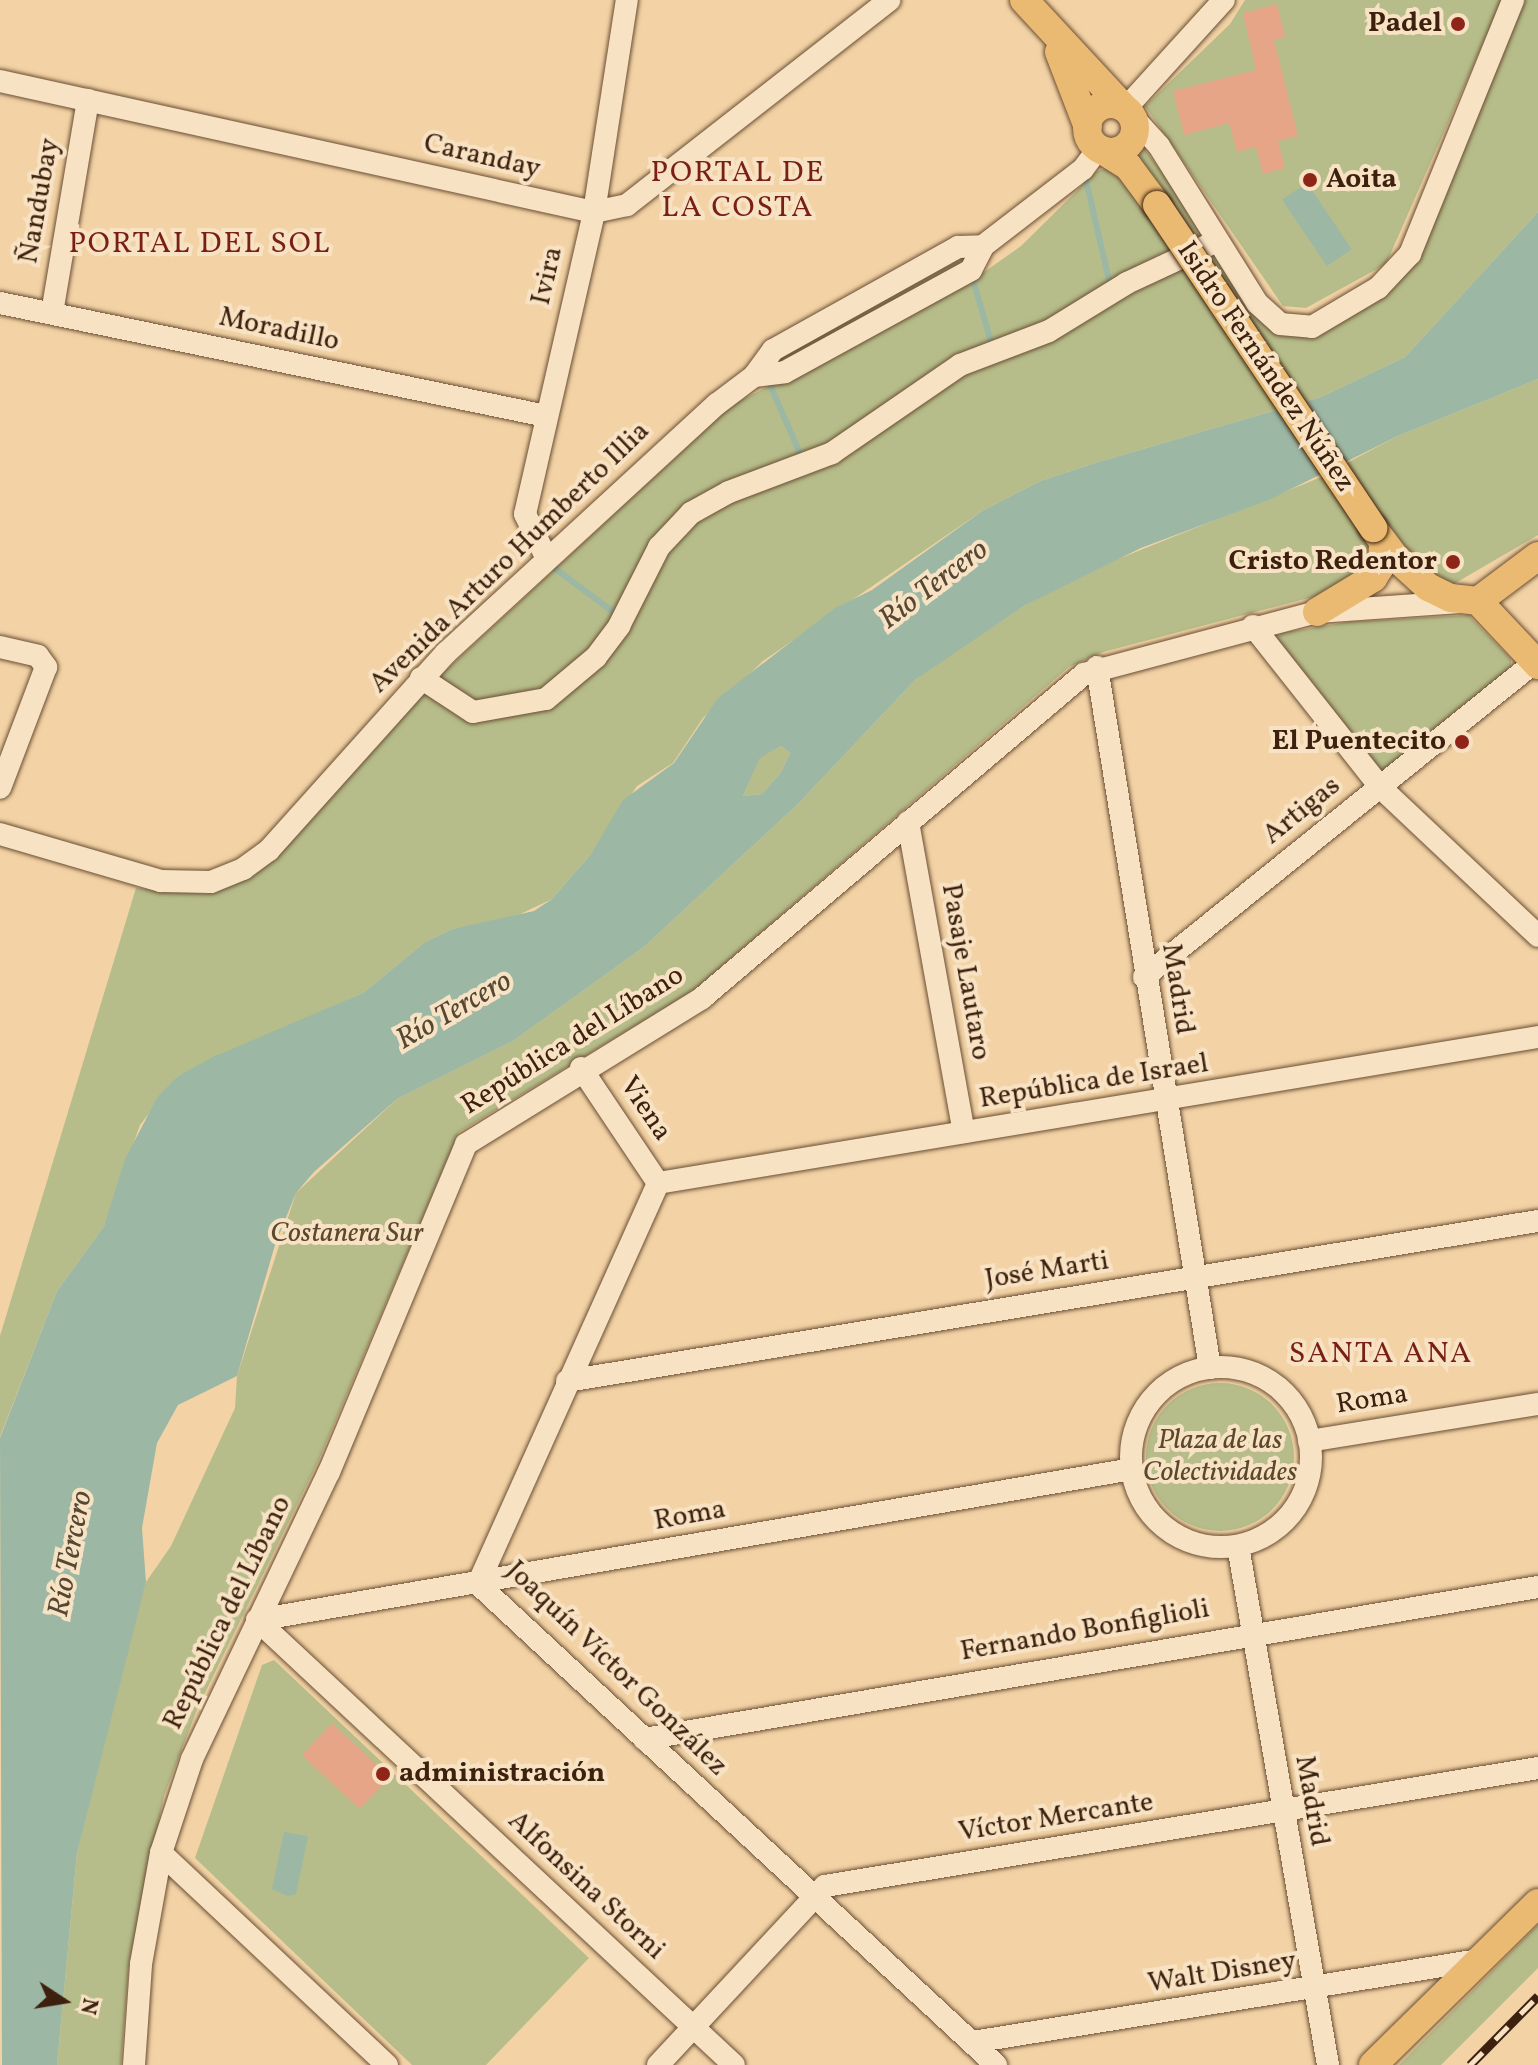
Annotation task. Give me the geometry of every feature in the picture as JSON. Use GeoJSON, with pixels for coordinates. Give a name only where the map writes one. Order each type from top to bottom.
{"type":"FeatureCollection","features":[{"type":"Feature","properties":{"kind":"main road"},"geometry":{"type":"LineString","coordinates":[[1024,0],[1050,34],[1128,117],[1131,159],[1137,176]]}},
{"type":"Feature","properties":{"kind":"main road"},"geometry":{"type":"LineString","coordinates":[[1050,34],[1096,141],[1137,176]]}},
{"type":"Feature","properties":{"kind":"main road"},"geometry":{"type":"LineString","coordinates":[[1096,141],[1100,107],[1128,117]]}},
{"type":"Feature","properties":{"kind":"main road"},"geometry":{"type":"LineString","coordinates":[[1096,141],[1121,149],[1128,117]]}},
{"type":"Feature","properties":{"kind":"main road","name":"Isidro Fernández Núñez"},"geometry":{"type":"LineString","coordinates":[[1137,176],[1378,536],[1428,587],[1451,598],[1478,601]]}},
{"type":"Feature","properties":{"kind":"main road"},"geometry":{"type":"LineString","coordinates":[[1317,612],[1373,578],[1382,564],[1378,536]]}},
{"type":"Feature","properties":{"kind":"main road"},"geometry":{"type":"LineString","coordinates":[[1537,664],[1478,601],[1538,556]]}},
{"type":"Feature","properties":{"kind":"main road"},"geometry":{"type":"LineString","coordinates":[[1373,2065],[1538,1903]]}},
{"type":"Feature","properties":{"kind":"street","name":"Ivira"},"geometry":{"type":"LineString","coordinates":[[547,559],[525,514],[594,212],[627,0]]}},
{"type":"Feature","properties":{"kind":"street","name":"Caranday"},"geometry":{"type":"LineString","coordinates":[[0,81],[594,212],[627,205],[889,0]]}},
{"type":"Feature","properties":{"kind":"street"},"geometry":{"type":"LineString","coordinates":[[1220,2],[1128,117],[1159,146],[1257,303],[1289,328],[1322,323],[1388,280],[1410,254],[1513,0]]}},
{"type":"Feature","properties":{"kind":"street","name":"Ñandubay"},"geometry":{"type":"LineString","coordinates":[[52,313],[88,100]]}},
{"type":"Feature","properties":{"kind":"street","name":"Avenida Arturo Humberto Illia"},"geometry":{"type":"LineString","coordinates":[[0,834],[161,881],[211,882],[257,860],[421,678],[547,559],[754,376],[785,372],[971,270],[983,246],[1083,169],[1096,141]]}},
{"type":"Feature","properties":{"kind":"street"},"geometry":{"type":"LineString","coordinates":[[421,678],[473,712],[546,699],[596,657],[619,626],[659,547],[700,507],[832,453],[960,365],[1049,331],[1127,283],[1217,241]]}},
{"type":"Feature","properties":{"kind":"street","name":"Moradillo"},"geometry":{"type":"LineString","coordinates":[[0,303],[546,416]]}},
{"type":"Feature","properties":{"kind":"street","name":"República del Líbano"},"geometry":{"type":"LineString","coordinates":[[134,2065],[141,1964],[161,1853],[192,1759],[329,1472],[460,1153],[475,1135],[581,1068],[702,998],[1029,716],[1097,667],[1317,612],[1478,601]]}},
{"type":"Feature","properties":{"kind":"street"},"geometry":{"type":"LineString","coordinates":[[1253,626],[1380,787],[1538,936]]}},
{"type":"Feature","properties":{"kind":"street"},"geometry":{"type":"LineString","coordinates":[[0,647],[44,661],[44,677],[0,788]]}},
{"type":"Feature","properties":{"kind":"street","name":"Artigas"},"geometry":{"type":"LineString","coordinates":[[1144,977],[1537,664]]}},
{"type":"Feature","properties":{"kind":"street","name":"Madrid"},"geometry":{"type":"LineString","coordinates":[[1097,667],[1144,977],[1210,1368]]}},
{"type":"Feature","properties":{"kind":"street","name":"Pasaje Lautaro"},"geometry":{"type":"LineString","coordinates":[[908,822],[964,1132]]}},
{"type":"Feature","properties":{"kind":"street","name":"República de Israel"},"geometry":{"type":"LineString","coordinates":[[658,1183],[1165,1102],[1538,1037]]}},
{"type":"Feature","properties":{"kind":"street","name":"Viena"},"geometry":{"type":"LineString","coordinates":[[581,1068],[658,1183]]}},
{"type":"Feature","properties":{"kind":"street","name":"Joaquín Víctor González"},"geometry":{"type":"LineString","coordinates":[[658,1183],[478,1584],[996,2065]]}},
{"type":"Feature","properties":{"kind":"street","name":"José Marti"},"geometry":{"type":"LineString","coordinates":[[567,1381],[1538,1221]]}},
{"type":"Feature","properties":{"kind":"street","name":"Roma"},"geometry":{"type":"LineString","coordinates":[[1210,1368],[1248,1371],[1266,1379],[1294,1405],[1309,1441],[1311,1464],[1295,1508],[1270,1532],[1238,1546],[1192,1543],[1172,1533],[1141,1499],[1132,1469],[1134,1435],[1154,1397],[1189,1373],[1210,1368]]}},
{"type":"Feature","properties":{"kind":"street","name":"Roma"},"geometry":{"type":"LineString","coordinates":[[1309,1441],[1538,1404]]}},
{"type":"Feature","properties":{"kind":"street","name":"Roma"},"geometry":{"type":"LineString","coordinates":[[257,1620],[1132,1469]]}},
{"type":"Feature","properties":{"kind":"street","name":"Madrid"},"geometry":{"type":"LineString","coordinates":[[1238,1546],[1328,2065]]}},
{"type":"Feature","properties":{"kind":"street","name":"Fernando Bonfiglioli"},"geometry":{"type":"LineString","coordinates":[[644,1739],[1251,1633],[1538,1587]]}},
{"type":"Feature","properties":{"kind":"street","name":"Alfonsina Storni"},"geometry":{"type":"LineString","coordinates":[[257,1620],[734,2065]]}},
{"type":"Feature","properties":{"kind":"street","name":"Víctor Mercante"},"geometry":{"type":"LineString","coordinates":[[658,2065],[825,1886],[1538,1768]]}},
{"type":"Feature","properties":{"kind":"street"},"geometry":{"type":"LineString","coordinates":[[161,1853],[385,2064]]}},
{"type":"Feature","properties":{"kind":"street","name":"Walt Disney"},"geometry":{"type":"LineString","coordinates":[[973,2042],[1479,1960]]}},
{"type":"Feature","properties":{"kind":"green space","name":"Aoita"},"geometry":{"type":"Polygon","coordinates":[[[1245,0],[1502,0],[1386,264],[1306,308],[1283,306],[1145,106],[1230,24],[1245,0]]]}},
{"type":"Feature","properties":{"kind":"green space"},"geometry":{"type":"Polygon","coordinates":[[[1520,0],[1538,0],[1538,212],[1405,357],[1321,397],[1040,481],[982,511],[763,661],[703,718],[673,763],[637,786],[591,854],[552,899],[512,918],[452,929],[425,942],[363,993],[178,1076],[140,1125],[104,1226],[57,1291],[0,1437],[0,1336],[136,888],[206,894],[260,871],[430,685],[732,405],[973,280],[1021,246],[1097,171],[1137,159],[1142,146],[1287,333],[1380,293],[1520,0]]]}},
{"type":"Feature","properties":{"kind":"green space"},"geometry":{"type":"Polygon","coordinates":[[[957,259],[961,264],[780,361],[780,358],[957,259]]]}},
{"type":"Feature","properties":{"kind":"green space"},"geometry":{"type":"Polygon","coordinates":[[[1538,379],[1538,535],[1452,585],[1405,555],[1341,466],[1398,436],[1538,379]]]}},
{"type":"Feature","properties":{"kind":"green space","name":"Costanera Sur"},"geometry":{"type":"Polygon","coordinates":[[[1324,476],[1371,540],[1362,569],[1320,595],[1103,652],[1069,667],[694,990],[459,1132],[318,1462],[198,1707],[164,1796],[129,1963],[121,2065],[57,2065],[77,1853],[118,1678],[146,1582],[171,1546],[235,1408],[237,1376],[296,1193],[397,1099],[513,1041],[644,947],[798,804],[915,680],[948,656],[1024,606],[1101,566],[1324,476]]]}},
{"type":"Feature","properties":{"kind":"green space"},"geometry":{"type":"Polygon","coordinates":[[[1468,615],[1511,659],[1511,670],[1385,771],[1381,771],[1276,641],[1281,633],[1348,622],[1468,615]]]}},
{"type":"Feature","properties":{"kind":"green space"},"geometry":{"type":"Polygon","coordinates":[[[781,746],[790,753],[781,772],[762,794],[743,796],[760,757],[781,746]]]}},
{"type":"Feature","properties":{"kind":"green space","name":"Plaza de las Colectividades"},"geometry":{"type":"Polygon","coordinates":[[[1220,1383],[1248,1388],[1273,1404],[1289,1429],[1294,1457],[1289,1485],[1273,1510],[1248,1526],[1220,1531],[1192,1526],[1167,1510],[1151,1485],[1146,1457],[1151,1429],[1167,1404],[1192,1388],[1220,1383]]]}},
{"type":"Feature","properties":{"kind":"green space"},"geometry":{"type":"Polygon","coordinates":[[[274,1660],[589,1958],[486,2065],[412,2065],[195,1858],[262,1665],[274,1660]]]}},
{"type":"Feature","properties":{"kind":"green space"},"geometry":{"type":"Polygon","coordinates":[[[1538,1925],[1538,1968],[1441,2065],[1399,2065],[1538,1925]]]}},
{"type":"Feature","properties":{"kind":"water"},"geometry":{"type":"Polygon","coordinates":[[[1307,183],[1352,249],[1327,266],[1282,200],[1307,183]]]}},
{"type":"Feature","properties":{"kind":"water","name":"Río Tercero"},"geometry":{"type":"Polygon","coordinates":[[[1538,212],[1538,379],[1398,436],[1271,499],[1141,548],[1024,606],[915,680],[798,804],[644,947],[513,1041],[397,1099],[314,1172],[296,1193],[275,1245],[237,1376],[178,1405],[157,1443],[142,1528],[146,1582],[77,1853],[57,2065],[2,2065],[0,1438],[57,1291],[104,1226],[125,1159],[158,1096],[178,1076],[213,1057],[363,993],[425,942],[452,929],[534,911],[552,899],[591,854],[623,800],[674,763],[718,698],[835,608],[872,590],[982,511],[1040,481],[1321,397],[1405,357],[1538,212]],[[781,746],[760,758],[743,796],[762,794],[781,772],[790,753],[781,746]]]}},
{"type":"Feature","properties":{"kind":"water"},"geometry":{"type":"Polygon","coordinates":[[[284,1832],[308,1836],[296,1894],[288,1896],[272,1889],[284,1832]]]}},
{"type":"Feature","properties":{"kind":"building"},"geometry":{"type":"Polygon","coordinates":[[[1277,4],[1285,37],[1274,40],[1298,136],[1278,141],[1285,168],[1263,174],[1256,147],[1237,152],[1229,123],[1184,135],[1173,91],[1256,70],[1243,13],[1277,4]]]}},
{"type":"Feature","properties":{"kind":"building"},"geometry":{"type":"Polygon","coordinates":[[[332,1723],[390,1777],[360,1809],[302,1755],[332,1723]]]}},
{"type":"Feature","properties":{"kind":"waterway"},"geometry":{"type":"LineString","coordinates":[[1086,180],[1111,289]]}},
{"type":"Feature","properties":{"kind":"waterway"},"geometry":{"type":"LineString","coordinates":[[973,280],[992,345]]}},
{"type":"Feature","properties":{"kind":"waterway"},"geometry":{"type":"LineString","coordinates":[[771,387],[801,456]]}},
{"type":"Feature","properties":{"kind":"waterway"},"geometry":{"type":"LineString","coordinates":[[553,567],[612,611]]}},
{"type":"Feature","properties":{"kind":"railway"},"geometry":{"type":"LineString","coordinates":[[1470,2065],[1538,1996]]}},
{"type":"Feature","properties":{"kind":"place","name":"Padel"},"geometry":{"type":"Point","coordinates":[1458,24]}},
{"type":"Feature","properties":{"kind":"place","name":"Aoita"},"geometry":{"type":"Point","coordinates":[1310,180]}},
{"type":"Feature","properties":{"kind":"place","name":"Cristo Redentor"},"geometry":{"type":"Point","coordinates":[1453,562]}},
{"type":"Feature","properties":{"kind":"place","name":"El Puentecito"},"geometry":{"type":"Point","coordinates":[1462,742]}},
{"type":"Feature","properties":{"kind":"place","name":"administración"},"geometry":{"type":"Point","coordinates":[383,1774]}},
{"type":"Feature","properties":{"kind":"district","name":"PORTAL DE LA COSTA"},"geometry":{"type":"Point","coordinates":[738,190]}},
{"type":"Feature","properties":{"kind":"district","name":"PORTAL DEL SOL"},"geometry":{"type":"Point","coordinates":[200,244]}},
{"type":"Feature","properties":{"kind":"district","name":"SANTA ANA"},"geometry":{"type":"Point","coordinates":[1381,1354]}}]}
